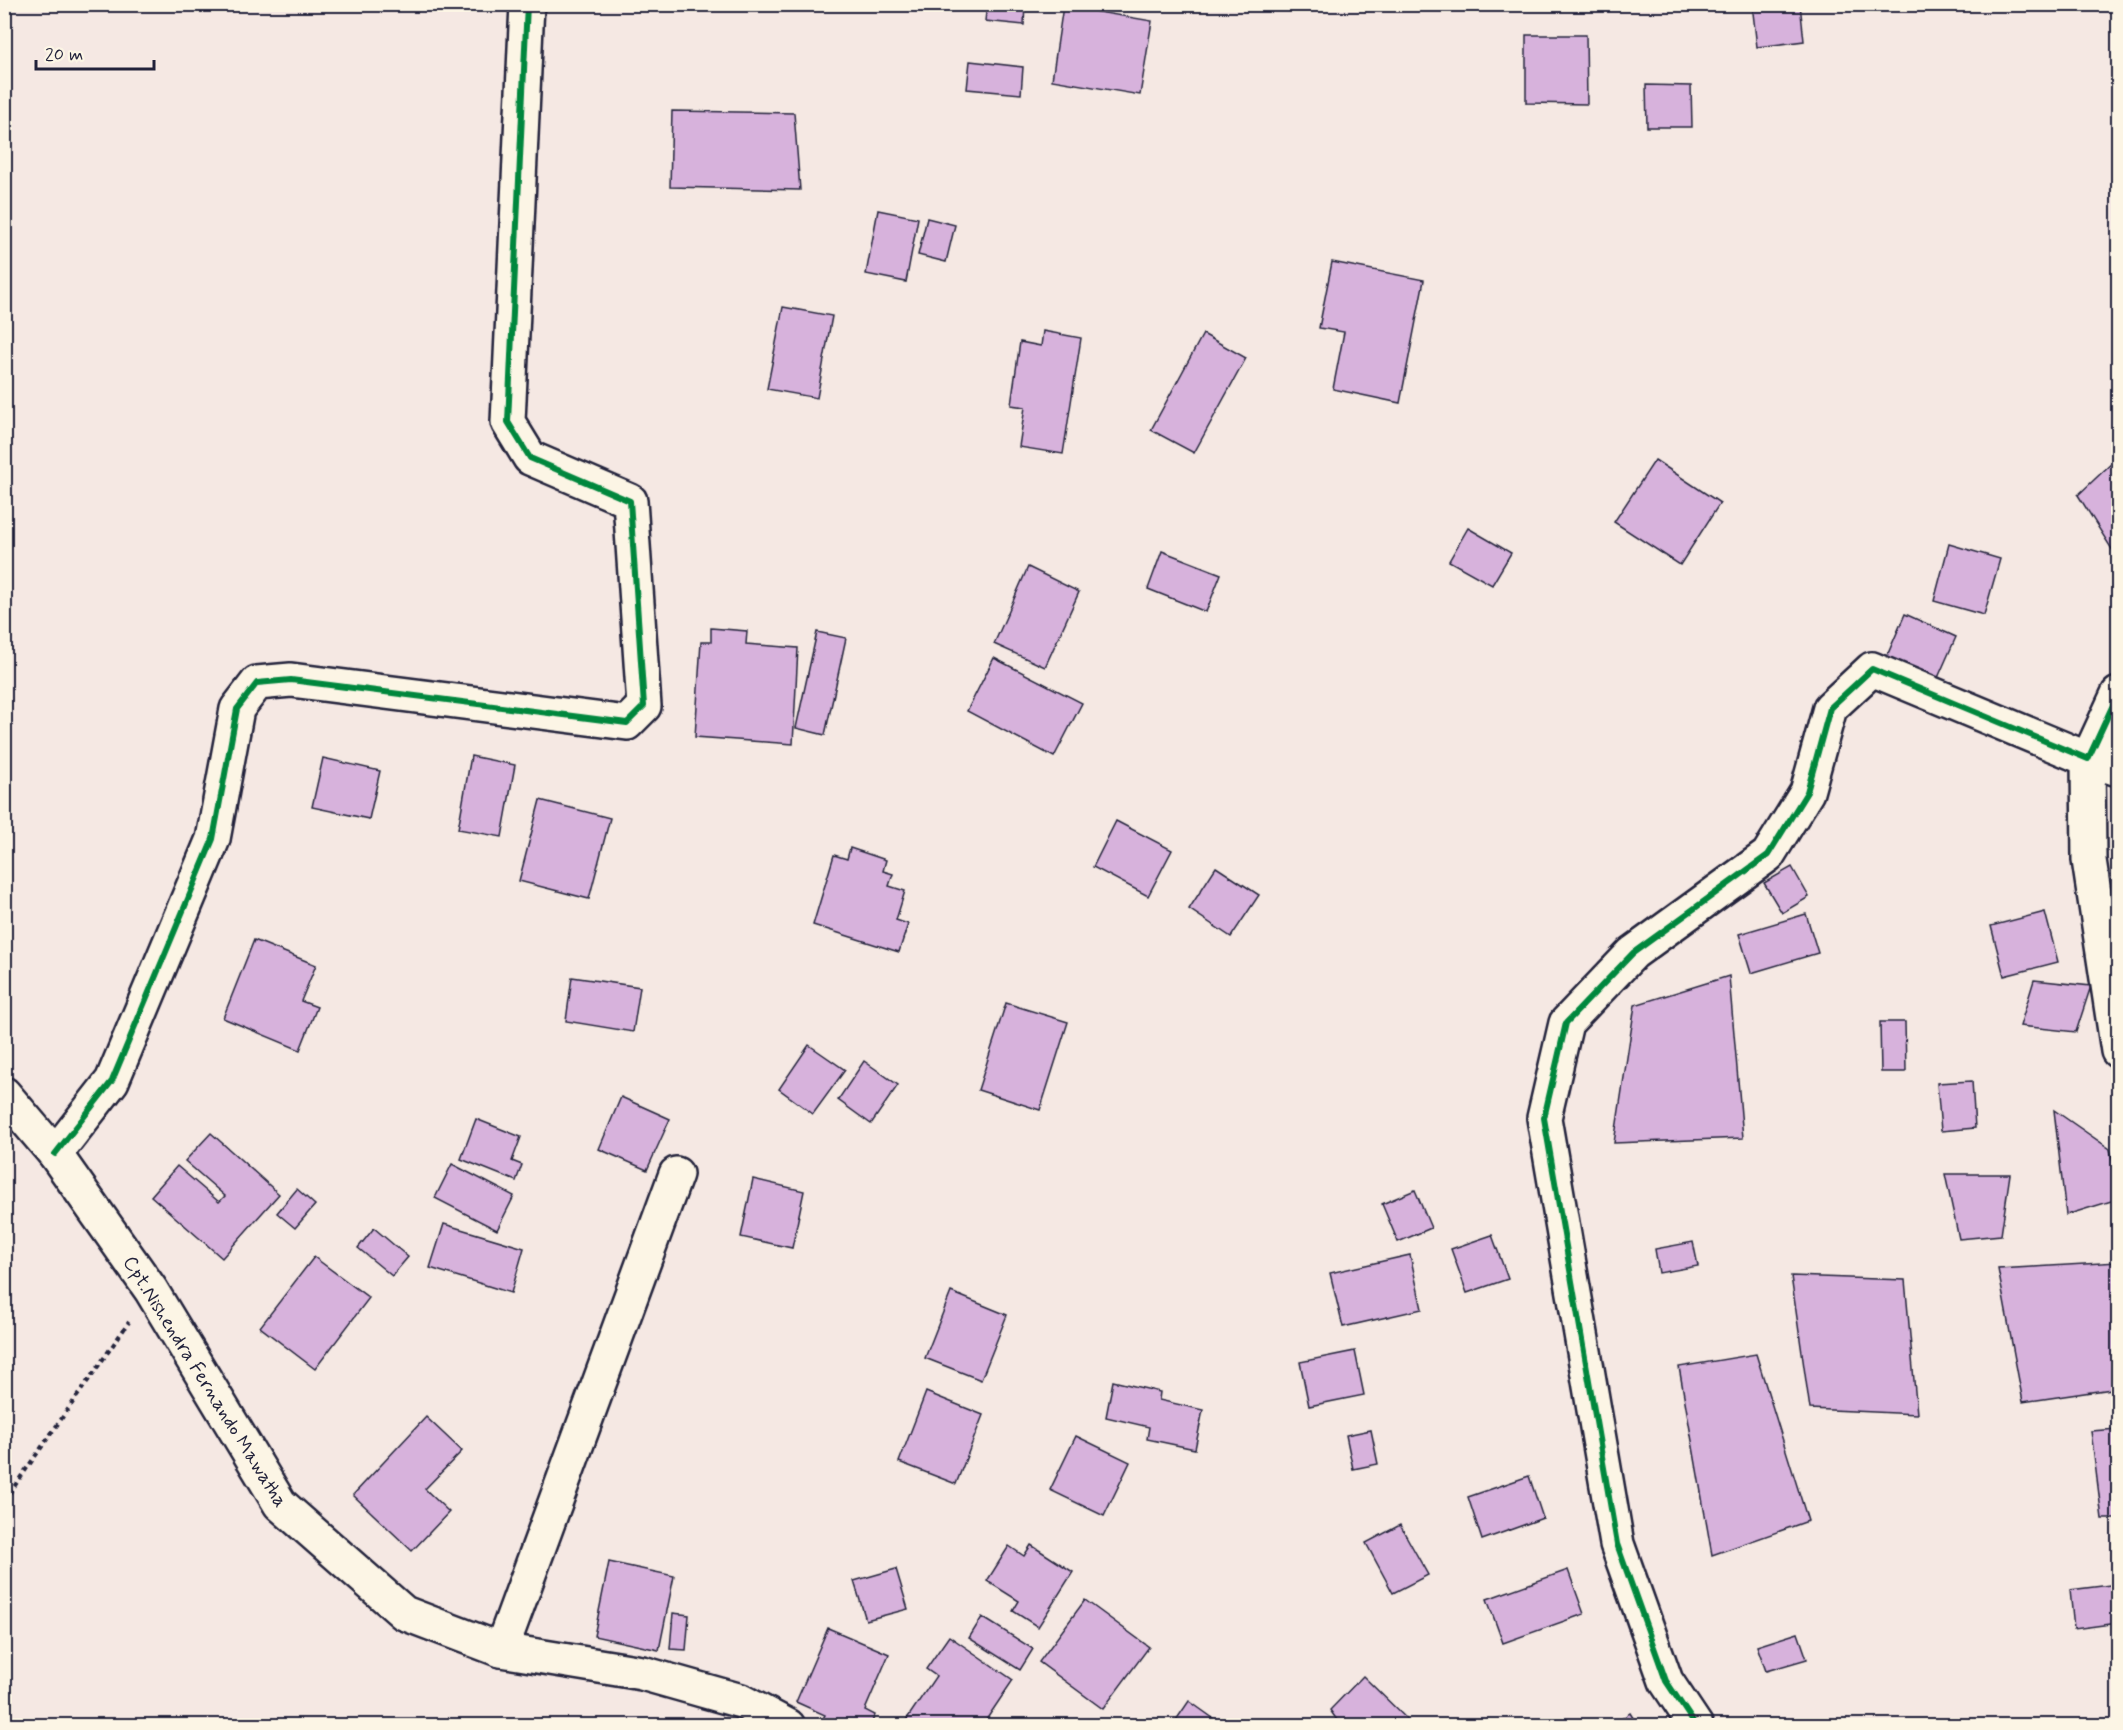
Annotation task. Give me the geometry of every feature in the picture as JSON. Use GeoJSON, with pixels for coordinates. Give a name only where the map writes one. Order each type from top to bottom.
{"type":"FeatureCollection","features":[{"type":"Feature","properties":{"kind":"street"},"geometry":{"type":"LineString","coordinates":[[55,1154],[112,1081],[213,839],[237,709],[257,682],[291,680],[627,723],[644,706],[630,501],[530,458],[508,422],[527,4]]}},
{"type":"Feature","properties":{"kind":"street"},"geometry":{"type":"LineString","coordinates":[[1696,1725],[1666,1680],[1617,1544],[1544,1118],[1566,1023],[1633,953],[1768,855],[1808,792],[1830,708],[1872,669],[2088,759],[2118,769]]}},
{"type":"Feature","properties":{"kind":"street"},"geometry":{"type":"LineString","coordinates":[[2118,694],[2088,759],[2089,860],[2118,1051]]}},
{"type":"Feature","properties":{"kind":"street","name":"Cpt.Nishendra Fernando Mawatha"},"geometry":{"type":"LineString","coordinates":[[4,1094],[55,1154],[151,1290],[280,1504],[404,1613],[501,1650],[642,1673],[741,1701],[788,1725]]}},
{"type":"Feature","properties":{"kind":"street"},"geometry":{"type":"LineString","coordinates":[[501,1650],[676,1174]]}},
{"type":"Feature","properties":{"kind":"path"},"geometry":{"type":"LineString","coordinates":[[4,1501],[151,1290]]}},
{"type":"Feature","properties":{"kind":"building"},"geometry":{"type":"Polygon","coordinates":[[[987,4],[1025,4],[1024,25],[985,21],[987,4]]]}},
{"type":"Feature","properties":{"kind":"building"},"geometry":{"type":"Polygon","coordinates":[[[1752,4],[1800,4],[1804,41],[1757,47],[1752,4]]]}},
{"type":"Feature","properties":{"kind":"building"},"geometry":{"type":"Polygon","coordinates":[[[1063,6],[1152,21],[1140,95],[1052,80],[1063,6]]]}},
{"type":"Feature","properties":{"kind":"building"},"geometry":{"type":"Polygon","coordinates":[[[1526,35],[1586,35],[1587,104],[1526,103],[1526,35]]]}},
{"type":"Feature","properties":{"kind":"building"},"geometry":{"type":"Polygon","coordinates":[[[970,61],[1023,67],[1021,94],[967,89],[970,61]]]}},
{"type":"Feature","properties":{"kind":"building"},"geometry":{"type":"Polygon","coordinates":[[[1646,85],[1691,86],[1692,127],[1647,127],[1646,85]]]}},
{"type":"Feature","properties":{"kind":"building"},"geometry":{"type":"Polygon","coordinates":[[[672,111],[794,113],[800,190],[670,187],[672,111]]]}},
{"type":"Feature","properties":{"kind":"building"},"geometry":{"type":"Polygon","coordinates":[[[878,210],[918,218],[906,282],[866,274],[878,210]]]}},
{"type":"Feature","properties":{"kind":"building"},"geometry":{"type":"Polygon","coordinates":[[[927,218],[955,225],[946,262],[918,255],[927,218]]]}},
{"type":"Feature","properties":{"kind":"building"},"geometry":{"type":"Polygon","coordinates":[[[1332,262],[1424,280],[1400,403],[1333,389],[1344,332],[1319,328],[1332,262]]]}},
{"type":"Feature","properties":{"kind":"building"},"geometry":{"type":"Polygon","coordinates":[[[783,307],[832,316],[817,398],[767,389],[783,307]]]}},
{"type":"Feature","properties":{"kind":"building"},"geometry":{"type":"Polygon","coordinates":[[[1043,331],[1081,338],[1063,454],[1019,447],[1025,407],[1011,405],[1020,342],[1041,346],[1043,331]]]}},
{"type":"Feature","properties":{"kind":"building"},"geometry":{"type":"Polygon","coordinates":[[[1203,334],[1246,358],[1194,453],[1151,430],[1203,334]]]}},
{"type":"Feature","properties":{"kind":"building"},"geometry":{"type":"Polygon","coordinates":[[[1655,460],[1720,503],[1680,565],[1614,522],[1655,460]]]}},
{"type":"Feature","properties":{"kind":"building"},"geometry":{"type":"Polygon","coordinates":[[[2113,462],[2118,466],[2118,559],[2078,495],[2113,462]]]}},
{"type":"Feature","properties":{"kind":"building"},"geometry":{"type":"Polygon","coordinates":[[[1468,528],[1511,553],[1492,585],[1449,561],[1468,528]]]}},
{"type":"Feature","properties":{"kind":"building"},"geometry":{"type":"Polygon","coordinates":[[[1949,544],[2000,559],[1984,615],[1934,601],[1949,544]]]}},
{"type":"Feature","properties":{"kind":"building"},"geometry":{"type":"Polygon","coordinates":[[[1162,551],[1221,574],[1206,612],[1148,589],[1162,551]]]}},
{"type":"Feature","properties":{"kind":"building"},"geometry":{"type":"Polygon","coordinates":[[[1028,567],[1079,592],[1045,667],[994,644],[1028,567]]]}},
{"type":"Feature","properties":{"kind":"building"},"geometry":{"type":"Polygon","coordinates":[[[1905,614],[1956,637],[1937,680],[1887,656],[1905,614]]]}},
{"type":"Feature","properties":{"kind":"building"},"geometry":{"type":"Polygon","coordinates":[[[711,628],[747,631],[746,644],[798,648],[793,744],[695,737],[701,642],[711,642],[711,628]]]}},
{"type":"Feature","properties":{"kind":"building"},"geometry":{"type":"Polygon","coordinates":[[[817,632],[846,638],[825,735],[796,728],[817,632]]]}},
{"type":"Feature","properties":{"kind":"building"},"geometry":{"type":"Polygon","coordinates":[[[994,658],[1082,703],[1054,757],[967,711],[994,658]]]}},
{"type":"Feature","properties":{"kind":"building"},"geometry":{"type":"Polygon","coordinates":[[[471,756],[515,765],[502,837],[458,829],[471,756]]]}},
{"type":"Feature","properties":{"kind":"building"},"geometry":{"type":"Polygon","coordinates":[[[323,758],[380,771],[369,819],[312,807],[323,758]]]}},
{"type":"Feature","properties":{"kind":"building"},"geometry":{"type":"Polygon","coordinates":[[[540,800],[610,818],[589,899],[519,881],[540,800]]]}},
{"type":"Feature","properties":{"kind":"building"},"geometry":{"type":"Polygon","coordinates":[[[1116,821],[1172,850],[1148,896],[1093,867],[1116,821]]]}},
{"type":"Feature","properties":{"kind":"building"},"geometry":{"type":"Polygon","coordinates":[[[850,848],[886,860],[883,871],[893,874],[889,886],[905,891],[896,920],[908,924],[899,952],[813,925],[834,855],[847,859],[850,848]]]}},
{"type":"Feature","properties":{"kind":"building"},"geometry":{"type":"Polygon","coordinates":[[[1216,867],[1259,895],[1231,937],[1189,909],[1216,867]]]}},
{"type":"Feature","properties":{"kind":"building"},"geometry":{"type":"Polygon","coordinates":[[[1792,867],[1809,897],[1782,913],[1764,883],[1792,867]]]}},
{"type":"Feature","properties":{"kind":"building"},"geometry":{"type":"Polygon","coordinates":[[[2045,912],[2058,962],[2004,976],[1991,926],[2045,912]]]}},
{"type":"Feature","properties":{"kind":"building"},"geometry":{"type":"Polygon","coordinates":[[[1806,914],[1818,953],[1751,973],[1739,934],[1806,914]]]}},
{"type":"Feature","properties":{"kind":"building"},"geometry":{"type":"Polygon","coordinates":[[[254,940],[316,965],[301,1001],[317,1007],[300,1050],[223,1018],[254,940]]]}},
{"type":"Feature","properties":{"kind":"building"},"geometry":{"type":"Polygon","coordinates":[[[1729,976],[1743,1138],[1614,1143],[1635,1005],[1729,976]]]}},
{"type":"Feature","properties":{"kind":"building"},"geometry":{"type":"Polygon","coordinates":[[[572,977],[640,987],[633,1032],[566,1021],[572,977]]]}},
{"type":"Feature","properties":{"kind":"building"},"geometry":{"type":"Polygon","coordinates":[[[2034,980],[2091,986],[2076,1032],[2020,1026],[2034,980]]]}},
{"type":"Feature","properties":{"kind":"building"},"geometry":{"type":"Polygon","coordinates":[[[1006,1003],[1068,1022],[1040,1110],[978,1090],[1006,1003]]]}},
{"type":"Feature","properties":{"kind":"building"},"geometry":{"type":"Polygon","coordinates":[[[1880,1022],[1905,1022],[1906,1072],[1881,1072],[1880,1022]]]}},
{"type":"Feature","properties":{"kind":"building"},"geometry":{"type":"Polygon","coordinates":[[[809,1045],[845,1070],[813,1114],[779,1089],[809,1045]]]}},
{"type":"Feature","properties":{"kind":"building"},"geometry":{"type":"Polygon","coordinates":[[[864,1061],[898,1085],[871,1124],[838,1100],[864,1061]]]}},
{"type":"Feature","properties":{"kind":"building"},"geometry":{"type":"Polygon","coordinates":[[[1972,1081],[1975,1128],[1941,1131],[1937,1083],[1972,1081]]]}},
{"type":"Feature","properties":{"kind":"building"},"geometry":{"type":"Polygon","coordinates":[[[621,1097],[670,1119],[647,1170],[599,1149],[621,1097]]]}},
{"type":"Feature","properties":{"kind":"building"},"geometry":{"type":"Polygon","coordinates":[[[2054,1110],[2110,1149],[2118,1185],[2118,1199],[2066,1215],[2054,1110]]]}},
{"type":"Feature","properties":{"kind":"building"},"geometry":{"type":"Polygon","coordinates":[[[476,1119],[521,1137],[512,1161],[522,1165],[516,1181],[461,1159],[476,1119]]]}},
{"type":"Feature","properties":{"kind":"building"},"geometry":{"type":"Polygon","coordinates":[[[211,1133],[279,1194],[222,1258],[151,1196],[177,1166],[219,1202],[225,1196],[185,1161],[211,1133]]]}},
{"type":"Feature","properties":{"kind":"building"},"geometry":{"type":"Polygon","coordinates":[[[452,1164],[514,1196],[497,1230],[435,1198],[452,1164]]]}},
{"type":"Feature","properties":{"kind":"building"},"geometry":{"type":"Polygon","coordinates":[[[1945,1174],[2010,1174],[2001,1235],[1959,1239],[1945,1174]]]}},
{"type":"Feature","properties":{"kind":"building"},"geometry":{"type":"Polygon","coordinates":[[[753,1179],[804,1191],[792,1248],[741,1237],[753,1179]]]}},
{"type":"Feature","properties":{"kind":"building"},"geometry":{"type":"Polygon","coordinates":[[[297,1189],[315,1205],[295,1228],[277,1213],[297,1189]]]}},
{"type":"Feature","properties":{"kind":"building"},"geometry":{"type":"Polygon","coordinates":[[[1415,1190],[1431,1228],[1398,1242],[1382,1204],[1415,1190]]]}},
{"type":"Feature","properties":{"kind":"building"},"geometry":{"type":"Polygon","coordinates":[[[444,1224],[524,1248],[511,1293],[430,1268],[444,1224]]]}},
{"type":"Feature","properties":{"kind":"building"},"geometry":{"type":"Polygon","coordinates":[[[374,1228],[408,1257],[392,1276],[358,1248],[374,1228]]]}},
{"type":"Feature","properties":{"kind":"building"},"geometry":{"type":"Polygon","coordinates":[[[1492,1235],[1508,1279],[1467,1293],[1451,1249],[1492,1235]]]}},
{"type":"Feature","properties":{"kind":"building"},"geometry":{"type":"Polygon","coordinates":[[[1693,1242],[1698,1266],[1659,1273],[1655,1249],[1693,1242]]]}},
{"type":"Feature","properties":{"kind":"building"},"geometry":{"type":"Polygon","coordinates":[[[1410,1255],[1422,1309],[1343,1327],[1330,1273],[1410,1255]]]}},
{"type":"Feature","properties":{"kind":"building"},"geometry":{"type":"Polygon","coordinates":[[[314,1257],[369,1298],[315,1369],[260,1327],[314,1257]]]}},
{"type":"Feature","properties":{"kind":"building"},"geometry":{"type":"Polygon","coordinates":[[[2118,1262],[2118,1388],[2023,1402],[1998,1269],[2118,1262]]]}},
{"type":"Feature","properties":{"kind":"building"},"geometry":{"type":"Polygon","coordinates":[[[1791,1276],[1905,1280],[1917,1414],[1810,1409],[1791,1276]]]}},
{"type":"Feature","properties":{"kind":"building"},"geometry":{"type":"Polygon","coordinates":[[[951,1292],[1007,1315],[981,1380],[925,1358],[951,1292]]]}},
{"type":"Feature","properties":{"kind":"building"},"geometry":{"type":"Polygon","coordinates":[[[1355,1351],[1364,1395],[1309,1406],[1300,1362],[1355,1351]]]}},
{"type":"Feature","properties":{"kind":"building"},"geometry":{"type":"Polygon","coordinates":[[[1756,1354],[1808,1521],[1712,1555],[1679,1367],[1756,1354]]]}},
{"type":"Feature","properties":{"kind":"building"},"geometry":{"type":"Polygon","coordinates":[[[1113,1381],[1160,1392],[1159,1400],[1203,1410],[1195,1449],[1147,1439],[1149,1427],[1106,1417],[1113,1381]]]}},
{"type":"Feature","properties":{"kind":"building"},"geometry":{"type":"Polygon","coordinates":[[[926,1392],[983,1415],[956,1484],[899,1462],[926,1392]]]}},
{"type":"Feature","properties":{"kind":"building"},"geometry":{"type":"Polygon","coordinates":[[[426,1417],[462,1451],[425,1489],[449,1512],[412,1551],[353,1495],[426,1417]]]}},
{"type":"Feature","properties":{"kind":"building"},"geometry":{"type":"Polygon","coordinates":[[[2118,1429],[2118,1519],[2102,1519],[2091,1431],[2118,1429]]]}},
{"type":"Feature","properties":{"kind":"building"},"geometry":{"type":"Polygon","coordinates":[[[1371,1430],[1378,1464],[1353,1469],[1346,1435],[1371,1430]]]}},
{"type":"Feature","properties":{"kind":"building"},"geometry":{"type":"Polygon","coordinates":[[[1076,1436],[1130,1462],[1104,1516],[1050,1490],[1076,1436]]]}},
{"type":"Feature","properties":{"kind":"building"},"geometry":{"type":"Polygon","coordinates":[[[1529,1476],[1543,1518],[1482,1540],[1468,1497],[1529,1476]]]}},
{"type":"Feature","properties":{"kind":"building"},"geometry":{"type":"Polygon","coordinates":[[[1400,1525],[1428,1575],[1393,1593],[1366,1543],[1400,1525]]]}},
{"type":"Feature","properties":{"kind":"building"},"geometry":{"type":"Polygon","coordinates":[[[1031,1545],[1073,1572],[1038,1627],[1013,1611],[1019,1601],[987,1581],[1009,1546],[1024,1556],[1031,1545]]]}},
{"type":"Feature","properties":{"kind":"building"},"geometry":{"type":"Polygon","coordinates":[[[609,1562],[674,1576],[659,1650],[594,1636],[609,1562]]]}},
{"type":"Feature","properties":{"kind":"building"},"geometry":{"type":"Polygon","coordinates":[[[896,1569],[908,1609],[866,1620],[854,1581],[896,1569]]]}},
{"type":"Feature","properties":{"kind":"building"},"geometry":{"type":"Polygon","coordinates":[[[1568,1570],[1584,1614],[1503,1643],[1487,1599],[1568,1570]]]}},
{"type":"Feature","properties":{"kind":"building"},"geometry":{"type":"Polygon","coordinates":[[[2118,1584],[2118,1623],[2074,1629],[2070,1590],[2118,1584]]]}},
{"type":"Feature","properties":{"kind":"building"},"geometry":{"type":"Polygon","coordinates":[[[1085,1600],[1149,1647],[1103,1709],[1039,1662],[1085,1600]]]}},
{"type":"Feature","properties":{"kind":"building"},"geometry":{"type":"Polygon","coordinates":[[[673,1613],[689,1615],[686,1650],[670,1649],[673,1613]]]}},
{"type":"Feature","properties":{"kind":"building"},"geometry":{"type":"Polygon","coordinates":[[[982,1617],[1033,1649],[1020,1670],[969,1638],[982,1617]]]}},
{"type":"Feature","properties":{"kind":"building"},"geometry":{"type":"Polygon","coordinates":[[[828,1628],[889,1654],[865,1710],[875,1715],[870,1726],[823,1726],[820,1724],[825,1715],[796,1702],[828,1628]]]}},
{"type":"Feature","properties":{"kind":"building"},"geometry":{"type":"Polygon","coordinates":[[[1798,1633],[1807,1659],[1766,1671],[1757,1646],[1798,1633]]]}},
{"type":"Feature","properties":{"kind":"building"},"geometry":{"type":"Polygon","coordinates":[[[949,1636],[1013,1680],[982,1726],[902,1726],[936,1676],[926,1669],[949,1636]]]}},
{"type":"Feature","properties":{"kind":"building"},"geometry":{"type":"Polygon","coordinates":[[[1363,1676],[1411,1723],[1409,1726],[1341,1726],[1330,1710],[1363,1676]]]}},
{"type":"Feature","properties":{"kind":"building"},"geometry":{"type":"Polygon","coordinates":[[[1189,1701],[1224,1726],[1172,1726],[1189,1701]]]}},
{"type":"Feature","properties":{"kind":"building"},"geometry":{"type":"Polygon","coordinates":[[[1630,1713],[1638,1726],[1611,1726],[1630,1713]]]}},
{"type":"Feature","properties":{"kind":"cycle path"},"geometry":{"type":"LineString","coordinates":[[55,1154],[112,1081],[213,839],[237,709],[257,683],[291,680],[627,723],[644,706],[630,501],[530,458],[508,422],[527,4]]}},
{"type":"Feature","properties":{"kind":"cycle path"},"geometry":{"type":"LineString","coordinates":[[1696,1726],[1666,1681],[1617,1544],[1544,1118],[1566,1023],[1633,953],[1768,855],[1807,792],[1830,708],[1872,669],[2088,759],[2118,694]]}}]}
